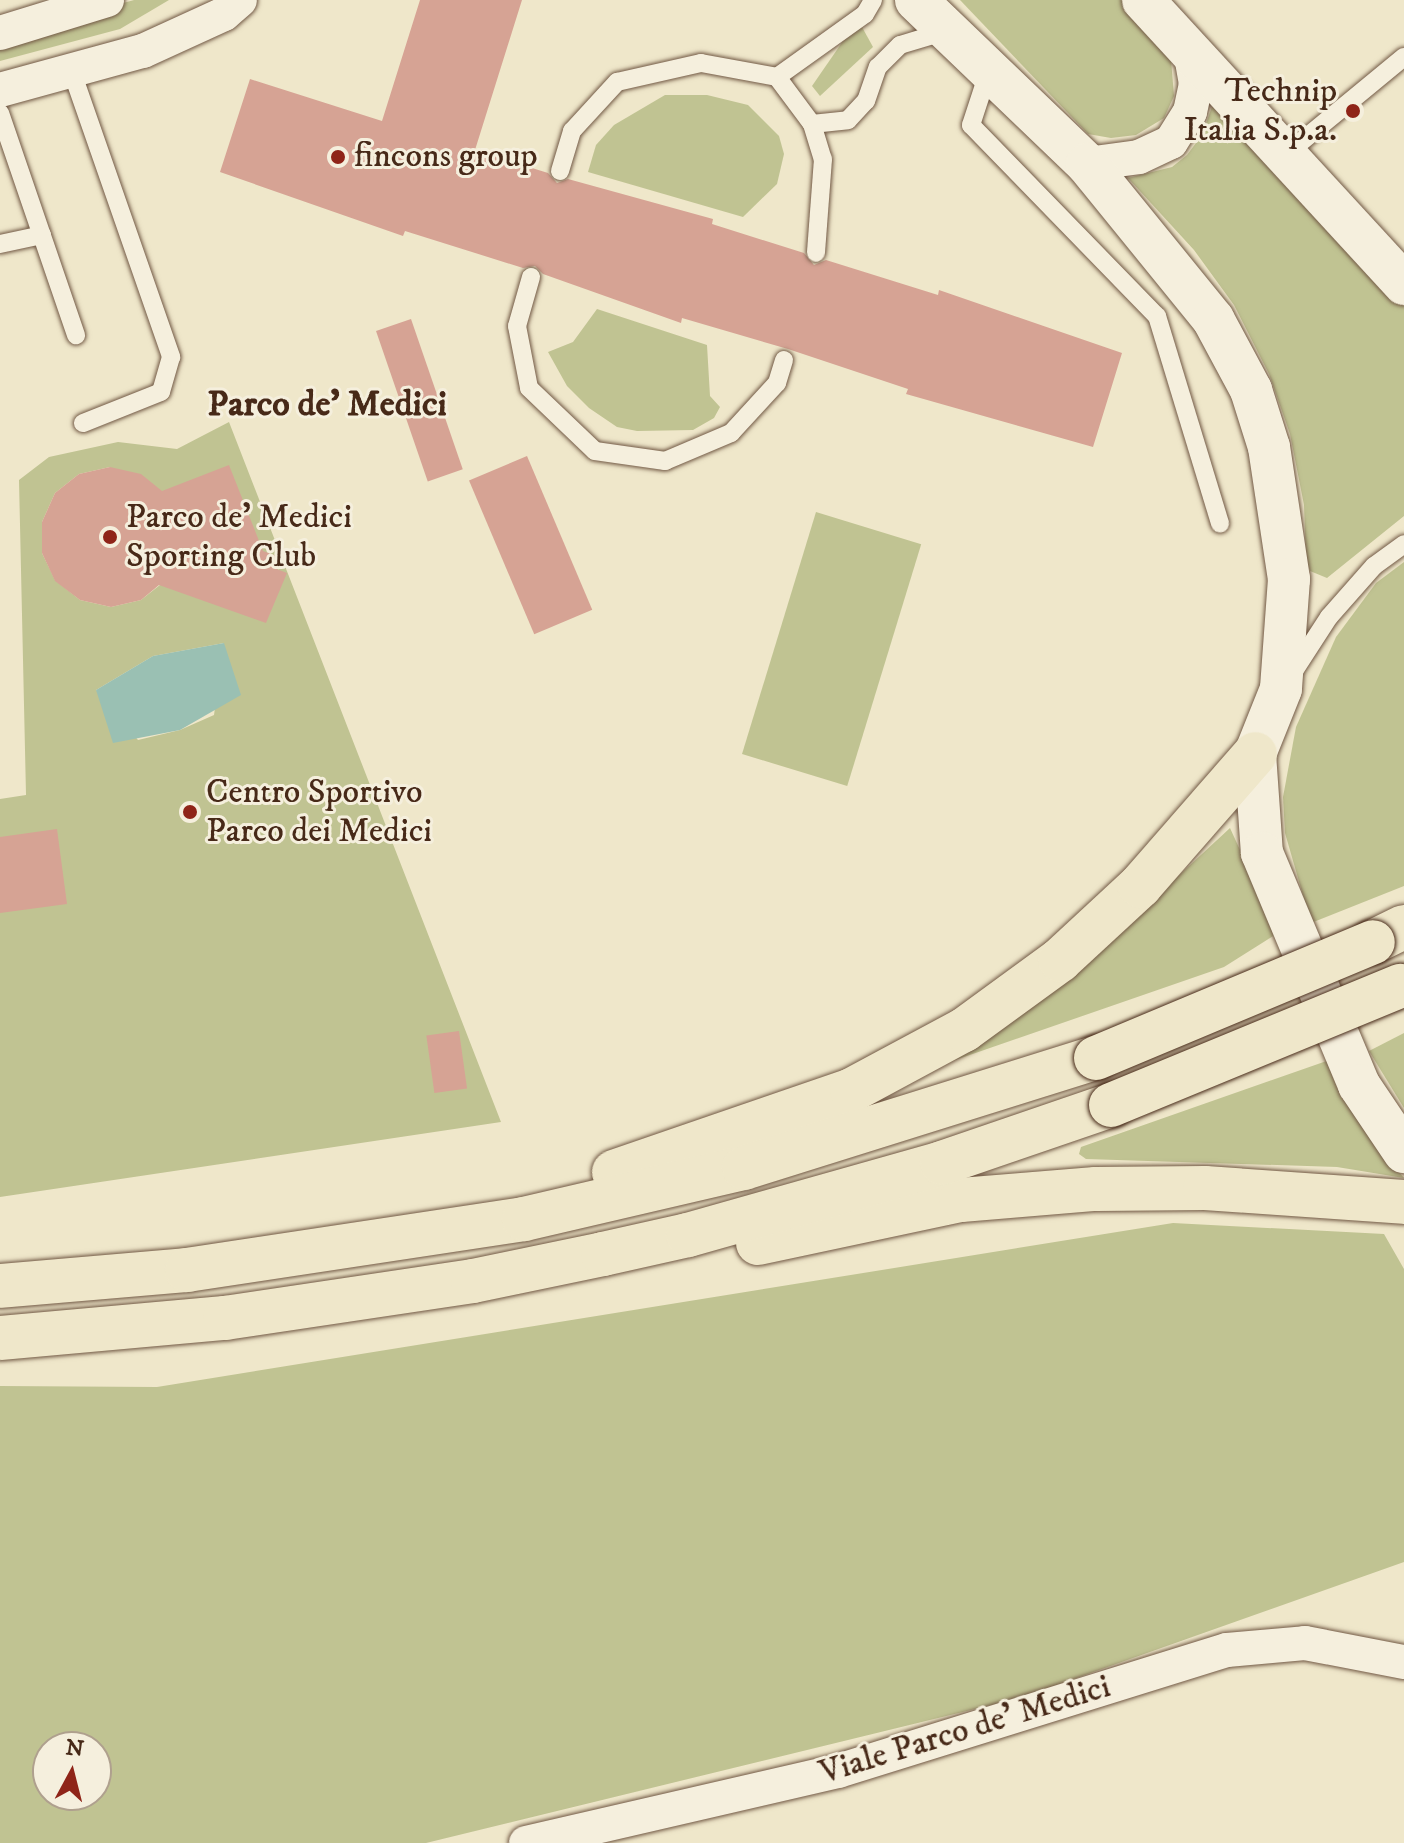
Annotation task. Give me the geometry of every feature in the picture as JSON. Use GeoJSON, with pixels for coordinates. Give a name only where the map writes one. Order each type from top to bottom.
{"type":"FeatureCollection","features":[{"type":"Feature","properties":{"kind":"highway"},"geometry":{"type":"LineString","coordinates":[[524,1219],[582,1183],[852,1090],[964,1030],[1060,960],[1140,886],[1255,754]]}},
{"type":"Feature","properties":{"kind":"highway"},"geometry":{"type":"LineString","coordinates":[[0,1286],[187,1270],[524,1219],[744,1168],[1096,1058],[1388,934]]}},
{"type":"Feature","properties":{"kind":"highway"},"geometry":{"type":"LineString","coordinates":[[0,1338],[256,1314],[473,1281],[688,1235],[942,1163],[1111,1105],[1402,986]]}},
{"type":"Feature","properties":{"kind":"highway"},"geometry":{"type":"LineString","coordinates":[[688,1235],[756,1243],[961,1200],[1096,1189],[1220,1189],[1404,1202]]}},
{"type":"Feature","properties":{"kind":"street"},"geometry":{"type":"LineString","coordinates":[[0,33],[107,0]]}},
{"type":"Feature","properties":{"kind":"street"},"geometry":{"type":"LineString","coordinates":[[0,90],[143,51],[224,14],[240,0]]}},
{"type":"Feature","properties":{"kind":"street"},"geometry":{"type":"LineString","coordinates":[[916,0],[1087,164],[1213,319],[1251,390],[1269,447],[1289,579],[1281,689],[1255,754],[1262,853],[1359,1085],[1404,1152]]}},
{"type":"Feature","properties":{"kind":"street"},"geometry":{"type":"LineString","coordinates":[[1143,0],[1404,284]]}},
{"type":"Feature","properties":{"kind":"street"},"geometry":{"type":"LineString","coordinates":[[1087,164],[1139,157],[1171,142],[1190,112],[1196,84],[1190,51]]}},
{"type":"Feature","properties":{"kind":"street","name":"Viale Parco de' Medici"},"geometry":{"type":"LineString","coordinates":[[526,1843],[838,1771],[1227,1650],[1305,1643],[1404,1662]]}},
{"type":"Feature","properties":{"kind":"lane"},"geometry":{"type":"LineString","coordinates":[[777,77],[865,14],[873,0]]}},
{"type":"Feature","properties":{"kind":"lane"},"geometry":{"type":"LineString","coordinates":[[812,124],[848,120],[866,101],[878,67],[900,45],[948,31]]}},
{"type":"Feature","properties":{"kind":"lane"},"geometry":{"type":"LineString","coordinates":[[1285,155],[1404,57]]}},
{"type":"Feature","properties":{"kind":"lane"},"geometry":{"type":"LineString","coordinates":[[560,171],[572,131],[617,82],[701,63],[777,77],[812,124],[823,159],[821,236],[816,253]]}},
{"type":"Feature","properties":{"kind":"lane"},"geometry":{"type":"LineString","coordinates":[[989,70],[971,125],[1157,316],[1220,524]]}},
{"type":"Feature","properties":{"kind":"lane"},"geometry":{"type":"LineString","coordinates":[[72,72],[171,357],[161,392],[83,423]]}},
{"type":"Feature","properties":{"kind":"lane"},"geometry":{"type":"LineString","coordinates":[[0,113],[76,335]]}},
{"type":"Feature","properties":{"kind":"lane"},"geometry":{"type":"LineString","coordinates":[[0,244],[42,235]]}},
{"type":"Feature","properties":{"kind":"lane"},"geometry":{"type":"LineString","coordinates":[[531,277],[517,326],[529,388],[595,451],[665,461],[731,433],[777,383],[784,360]]}},
{"type":"Feature","properties":{"kind":"lane"},"geometry":{"type":"LineString","coordinates":[[1281,689],[1329,617],[1374,566],[1404,544]]}},
{"type":"Feature","properties":{"kind":"green space"},"geometry":{"type":"Polygon","coordinates":[[[134,0],[169,0],[120,29],[0,61],[0,38],[134,0]]]}},
{"type":"Feature","properties":{"kind":"green space"},"geometry":{"type":"Polygon","coordinates":[[[960,0],[1125,0],[1170,48],[1174,96],[1164,118],[1136,135],[1111,138],[1088,134],[960,0]]]}},
{"type":"Feature","properties":{"kind":"green space"},"geometry":{"type":"Polygon","coordinates":[[[862,27],[873,47],[820,96],[812,86],[843,41],[862,27]]]}},
{"type":"Feature","properties":{"kind":"green space"},"geometry":{"type":"Polygon","coordinates":[[[665,95],[707,95],[748,105],[779,136],[784,154],[777,184],[743,217],[588,172],[596,145],[614,125],[665,95]]]}},
{"type":"Feature","properties":{"kind":"green space"},"geometry":{"type":"Polygon","coordinates":[[[1215,98],[1404,302],[1404,516],[1327,578],[1310,571],[1306,561],[1304,505],[1290,434],[1269,374],[1234,305],[1194,250],[1128,178],[1172,167],[1187,155],[1202,135],[1215,98]]]}},
{"type":"Feature","properties":{"kind":"green space"},"geometry":{"type":"Polygon","coordinates":[[[597,309],[707,345],[710,396],[720,407],[714,418],[693,430],[637,431],[617,427],[589,408],[567,386],[548,352],[573,342],[597,309]]]}},
{"type":"Feature","properties":{"kind":"green space","name":"Centro Sportivo Parco dei Medici"},"geometry":{"type":"Polygon","coordinates":[[[229,422],[501,1122],[0,1197],[0,799],[26,795],[19,480],[49,457],[118,442],[177,449],[229,422]],[[110,467],[79,474],[55,493],[42,522],[42,553],[55,580],[80,600],[111,607],[141,600],[165,581],[110,467]],[[224,643],[153,656],[96,690],[138,740],[180,730],[214,715],[224,643]]]}},
{"type":"Feature","properties":{"kind":"green space"},"geometry":{"type":"Polygon","coordinates":[[[816,512],[921,544],[847,786],[742,754],[816,512]]]}},
{"type":"Feature","properties":{"kind":"green space"},"geometry":{"type":"Polygon","coordinates":[[[1404,562],[1404,886],[1311,923],[1285,833],[1283,797],[1296,727],[1336,637],[1376,583],[1404,562]]]}},
{"type":"Feature","properties":{"kind":"green space"},"geometry":{"type":"Polygon","coordinates":[[[1230,828],[1278,933],[1224,967],[938,1066],[1105,944],[1230,828]]]}},
{"type":"Feature","properties":{"kind":"green space"},"geometry":{"type":"Polygon","coordinates":[[[1404,1033],[1404,1108],[1369,1051],[1404,1033]]]}},
{"type":"Feature","properties":{"kind":"green space"},"geometry":{"type":"Polygon","coordinates":[[[1338,1057],[1366,1132],[1404,1178],[1337,1167],[1086,1159],[1079,1154],[1081,1147],[1338,1057]]]}},
{"type":"Feature","properties":{"kind":"green space"},"geometry":{"type":"Polygon","coordinates":[[[1173,1223],[1384,1234],[1404,1269],[1404,1562],[1020,1698],[426,1843],[0,1843],[0,1386],[157,1387],[1173,1223]]]}},
{"type":"Feature","properties":{"kind":"water"},"geometry":{"type":"Polygon","coordinates":[[[224,643],[241,695],[180,730],[113,743],[96,690],[153,656],[224,643]]]}},
{"type":"Feature","properties":{"kind":"building"},"geometry":{"type":"Polygon","coordinates":[[[420,0],[522,0],[475,150],[548,173],[557,183],[568,179],[713,219],[712,224],[804,253],[814,265],[826,260],[938,295],[939,290],[1122,353],[1093,447],[906,394],[908,389],[788,349],[682,318],[681,323],[543,274],[535,266],[523,268],[405,231],[403,236],[220,172],[250,79],[382,121],[420,0]]]}},
{"type":"Feature","properties":{"kind":"building"},"geometry":{"type":"Polygon","coordinates":[[[411,319],[463,469],[428,481],[376,331],[411,319]]]}},
{"type":"Feature","properties":{"kind":"building"},"geometry":{"type":"Polygon","coordinates":[[[527,456],[592,610],[534,634],[469,481],[527,456]]]}},
{"type":"Feature","properties":{"kind":"building"},"geometry":{"type":"Polygon","coordinates":[[[229,465],[263,551],[279,557],[274,568],[287,573],[266,623],[159,585],[141,600],[111,607],[80,600],[55,581],[42,553],[42,522],[55,493],[79,474],[110,467],[141,474],[162,491],[229,465]]]}},
{"type":"Feature","properties":{"kind":"building"},"geometry":{"type":"Polygon","coordinates":[[[57,829],[67,904],[0,913],[0,837],[57,829]]]}},
{"type":"Feature","properties":{"kind":"building"},"geometry":{"type":"Polygon","coordinates":[[[459,1031],[467,1088],[434,1093],[426,1036],[459,1031]]]}},
{"type":"Feature","properties":{"kind":"place","name":"Technip Italia S.p.a."},"geometry":{"type":"Point","coordinates":[1353,111]}},
{"type":"Feature","properties":{"kind":"place","name":"fincons group"},"geometry":{"type":"Point","coordinates":[338,157]}},
{"type":"Feature","properties":{"kind":"place","name":"Parco de' Medici Sporting Club"},"geometry":{"type":"Point","coordinates":[110,537]}},
{"type":"Feature","properties":{"kind":"place","name":"Centro Sportivo Parco dei Medici"},"geometry":{"type":"Point","coordinates":[190,812]}},
{"type":"Feature","properties":{"kind":"district","name":"Parco de' Medici"},"geometry":{"type":"Point","coordinates":[327,405]}}]}
